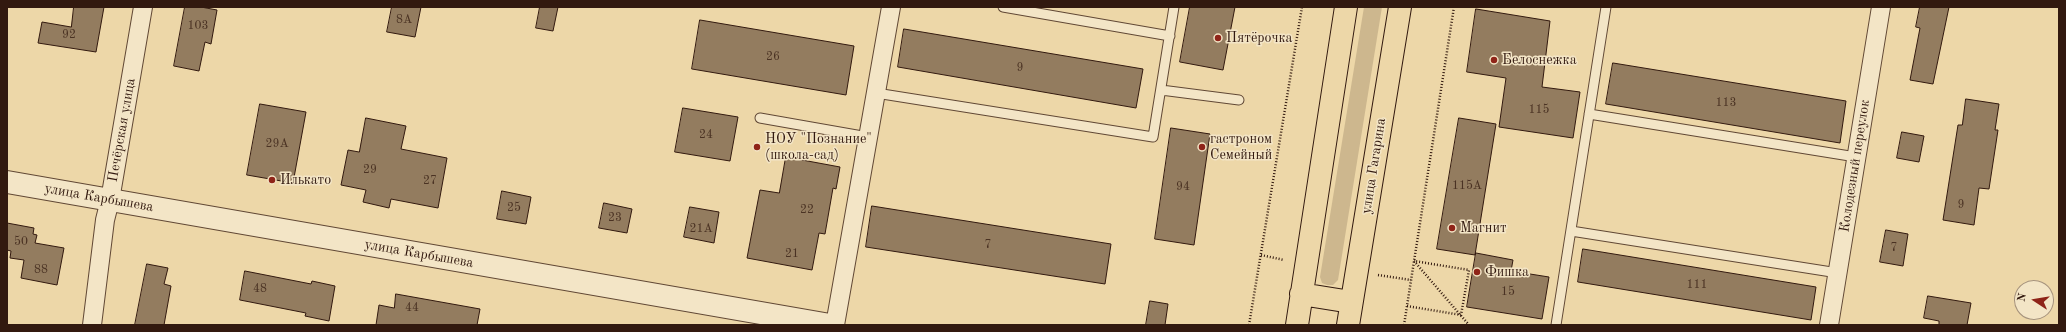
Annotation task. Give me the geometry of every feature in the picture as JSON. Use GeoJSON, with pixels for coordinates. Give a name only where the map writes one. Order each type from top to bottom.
{"type":"FeatureCollection","features":[{"type":"Feature","properties":{"kind":"main road"},"geometry":{"type":"LineString","coordinates":[[1297,325],[1346,7]]}},
{"type":"Feature","properties":{"kind":"main road","name":"улица Гагарина"},"geometry":{"type":"LineString","coordinates":[[1348,325],[1400,7]]}},
{"type":"Feature","properties":{"kind":"main road"},"geometry":{"type":"LineString","coordinates":[[1301,294],[1351,302]]}},
{"type":"Feature","properties":{"kind":"street","name":"Печёрская улица"},"geometry":{"type":"LineString","coordinates":[[92,325],[105,220],[110,200],[143,7]]}},
{"type":"Feature","properties":{"kind":"street"},"geometry":{"type":"LineString","coordinates":[[835,325],[892,7]]}},
{"type":"Feature","properties":{"kind":"street","name":"Колодезный переулок"},"geometry":{"type":"LineString","coordinates":[[1829,325],[1881,7]]}},
{"type":"Feature","properties":{"kind":"street","name":"улица Карбышева"},"geometry":{"type":"LineString","coordinates":[[7,182],[830,325]]}},
{"type":"Feature","properties":{"kind":"lane"},"geometry":{"type":"LineString","coordinates":[[1003,7],[1170,36]]}},
{"type":"Feature","properties":{"kind":"lane"},"geometry":{"type":"LineString","coordinates":[[876,93],[1153,138],[1174,7]]}},
{"type":"Feature","properties":{"kind":"lane"},"geometry":{"type":"LineString","coordinates":[[1556,325],[1606,7]]}},
{"type":"Feature","properties":{"kind":"lane"},"geometry":{"type":"LineString","coordinates":[[1161,90],[1239,100]]}},
{"type":"Feature","properties":{"kind":"lane"},"geometry":{"type":"LineString","coordinates":[[1589,114],[1856,158]]}},
{"type":"Feature","properties":{"kind":"lane"},"geometry":{"type":"LineString","coordinates":[[760,118],[868,137]]}},
{"type":"Feature","properties":{"kind":"lane"},"geometry":{"type":"LineString","coordinates":[[1571,231],[1838,273]]}},
{"type":"Feature","properties":{"kind":"path"},"geometry":{"type":"LineString","coordinates":[[1249,325],[1302,7]]}},
{"type":"Feature","properties":{"kind":"path"},"geometry":{"type":"LineString","coordinates":[[1404,325],[1454,7]]}},
{"type":"Feature","properties":{"kind":"path"},"geometry":{"type":"LineString","coordinates":[[1414,261],[1469,270],[1461,315]]}},
{"type":"Feature","properties":{"kind":"path"},"geometry":{"type":"LineString","coordinates":[[1414,261],[1469,325]]}},
{"type":"Feature","properties":{"kind":"path"},"geometry":{"type":"LineString","coordinates":[[1407,306],[1461,315]]}},
{"type":"Feature","properties":{"kind":"shaded area"},"geometry":{"type":"Polygon","coordinates":[[[1364,7],[1382,7],[1338,280],[1333,285],[1327,285],[1322,283],[1320,277],[1364,7]]]}},
{"type":"Feature","properties":{"kind":"building"},"geometry":{"type":"Polygon","coordinates":[[[74,7],[104,7],[96,52],[38,43],[42,22],[71,27],[74,7]]]}},
{"type":"Feature","properties":{"kind":"building"},"geometry":{"type":"Polygon","coordinates":[[[185,7],[201,7],[217,10],[211,44],[205,42],[199,71],[174,66],[185,7]]]}},
{"type":"Feature","properties":{"kind":"building"},"geometry":{"type":"Polygon","coordinates":[[[392,7],[421,7],[415,37],[387,32],[392,7]]]}},
{"type":"Feature","properties":{"kind":"building"},"geometry":{"type":"Polygon","coordinates":[[[540,7],[558,7],[553,31],[536,28],[540,7]]]}},
{"type":"Feature","properties":{"kind":"building"},"geometry":{"type":"Polygon","coordinates":[[[1190,7],[1235,7],[1223,70],[1180,62],[1190,7]]]}},
{"type":"Feature","properties":{"kind":"building"},"geometry":{"type":"Polygon","coordinates":[[[1920,7],[1949,7],[1933,84],[1910,80],[1920,28],[1916,27],[1920,7]]]}},
{"type":"Feature","properties":{"kind":"building"},"geometry":{"type":"Polygon","coordinates":[[[1476,9],[1550,21],[1542,87],[1580,92],[1573,138],[1499,127],[1506,78],[1467,72],[1476,9]]]}},
{"type":"Feature","properties":{"kind":"building"},"geometry":{"type":"Polygon","coordinates":[[[700,20],[854,46],[846,95],[692,69],[700,20]]]}},
{"type":"Feature","properties":{"kind":"building"},"geometry":{"type":"Polygon","coordinates":[[[904,29],[1143,69],[1136,108],[898,67],[904,29]]]}},
{"type":"Feature","properties":{"kind":"building"},"geometry":{"type":"Polygon","coordinates":[[[1613,63],[1846,101],[1840,143],[1606,104],[1613,63]]]}},
{"type":"Feature","properties":{"kind":"building"},"geometry":{"type":"Polygon","coordinates":[[[1966,99],[1999,104],[1995,130],[1998,130],[1989,189],[1979,188],[1974,225],[1943,220],[1958,125],[1962,125],[1966,99]]]}},
{"type":"Feature","properties":{"kind":"building"},"geometry":{"type":"Polygon","coordinates":[[[260,104],[306,112],[293,183],[247,175],[260,104]]]}},
{"type":"Feature","properties":{"kind":"building"},"geometry":{"type":"Polygon","coordinates":[[[683,108],[738,117],[730,161],[675,152],[683,108]]]}},
{"type":"Feature","properties":{"kind":"building"},"geometry":{"type":"Polygon","coordinates":[[[366,118],[406,126],[401,149],[447,158],[438,208],[391,199],[389,208],[363,202],[366,190],[341,185],[348,150],[359,152],[366,118]]]}},
{"type":"Feature","properties":{"kind":"building"},"geometry":{"type":"Polygon","coordinates":[[[1459,118],[1496,124],[1475,255],[1437,249],[1459,118]]]}},
{"type":"Feature","properties":{"kind":"building"},"geometry":{"type":"Polygon","coordinates":[[[1171,128],[1210,134],[1194,245],[1155,239],[1171,128]]]}},
{"type":"Feature","properties":{"kind":"building"},"geometry":{"type":"Polygon","coordinates":[[[1902,132],[1924,136],[1919,162],[1897,158],[1902,132]]]}},
{"type":"Feature","properties":{"kind":"building"},"geometry":{"type":"Polygon","coordinates":[[[786,157],[840,167],[836,189],[833,188],[825,234],[819,233],[812,270],[747,258],[760,190],[779,193],[786,157]]]}},
{"type":"Feature","properties":{"kind":"building"},"geometry":{"type":"Polygon","coordinates":[[[502,191],[531,197],[526,224],[497,219],[502,191]]]}},
{"type":"Feature","properties":{"kind":"building"},"geometry":{"type":"Polygon","coordinates":[[[604,203],[632,209],[627,233],[599,228],[604,203]]]}},
{"type":"Feature","properties":{"kind":"building"},"geometry":{"type":"Polygon","coordinates":[[[872,206],[1111,244],[1105,284],[866,247],[872,206]]]}},
{"type":"Feature","properties":{"kind":"building"},"geometry":{"type":"Polygon","coordinates":[[[690,207],[719,212],[714,243],[684,237],[690,207]]]}},
{"type":"Feature","properties":{"kind":"building"},"geometry":{"type":"Polygon","coordinates":[[[7,223],[34,228],[33,234],[37,235],[35,243],[64,248],[57,285],[21,278],[24,260],[10,258],[11,251],[7,250],[7,223]]]}},
{"type":"Feature","properties":{"kind":"building"},"geometry":{"type":"Polygon","coordinates":[[[1886,230],[1908,234],[1903,266],[1880,262],[1886,230]]]}},
{"type":"Feature","properties":{"kind":"building"},"geometry":{"type":"Polygon","coordinates":[[[1583,249],[1816,287],[1811,320],[1578,282],[1583,249]]]}},
{"type":"Feature","properties":{"kind":"building"},"geometry":{"type":"Polygon","coordinates":[[[1476,253],[1513,260],[1511,271],[1549,277],[1542,319],[1467,307],[1476,253]]]}},
{"type":"Feature","properties":{"kind":"building"},"geometry":{"type":"Polygon","coordinates":[[[147,264],[168,268],[164,284],[171,286],[164,325],[135,325],[147,264]]]}},
{"type":"Feature","properties":{"kind":"building"},"geometry":{"type":"Polygon","coordinates":[[[245,271],[311,284],[312,281],[335,286],[329,321],[305,316],[306,313],[240,300],[245,271]]]}},
{"type":"Feature","properties":{"kind":"building"},"geometry":{"type":"Polygon","coordinates":[[[396,294],[480,309],[477,325],[376,325],[379,305],[394,308],[396,294]]]}},
{"type":"Feature","properties":{"kind":"building"},"geometry":{"type":"Polygon","coordinates":[[[1928,296],[1971,303],[1967,325],[1939,325],[1939,321],[1924,318],[1928,296]]]}},
{"type":"Feature","properties":{"kind":"building"},"geometry":{"type":"Polygon","coordinates":[[[1150,301],[1168,304],[1165,325],[1146,325],[1150,301]]]}},
{"type":"Feature","properties":{"kind":"place","name":"Пятёрочка"},"geometry":{"type":"Point","coordinates":[1218,38]}},
{"type":"Feature","properties":{"kind":"place","name":"Белоснежка"},"geometry":{"type":"Point","coordinates":[1494,60]}},
{"type":"Feature","properties":{"kind":"place","name":"НОУ \"Познание\" (школа-сад)"},"geometry":{"type":"Point","coordinates":[757,147]}},
{"type":"Feature","properties":{"kind":"place","name":"гастроном Семейный"},"geometry":{"type":"Point","coordinates":[1202,147]}},
{"type":"Feature","properties":{"kind":"place","name":"Илькато"},"geometry":{"type":"Point","coordinates":[272,180]}},
{"type":"Feature","properties":{"kind":"place","name":"Магнит"},"geometry":{"type":"Point","coordinates":[1452,228]}},
{"type":"Feature","properties":{"kind":"place","name":"Фишка"},"geometry":{"type":"Point","coordinates":[1477,272]}}]}
